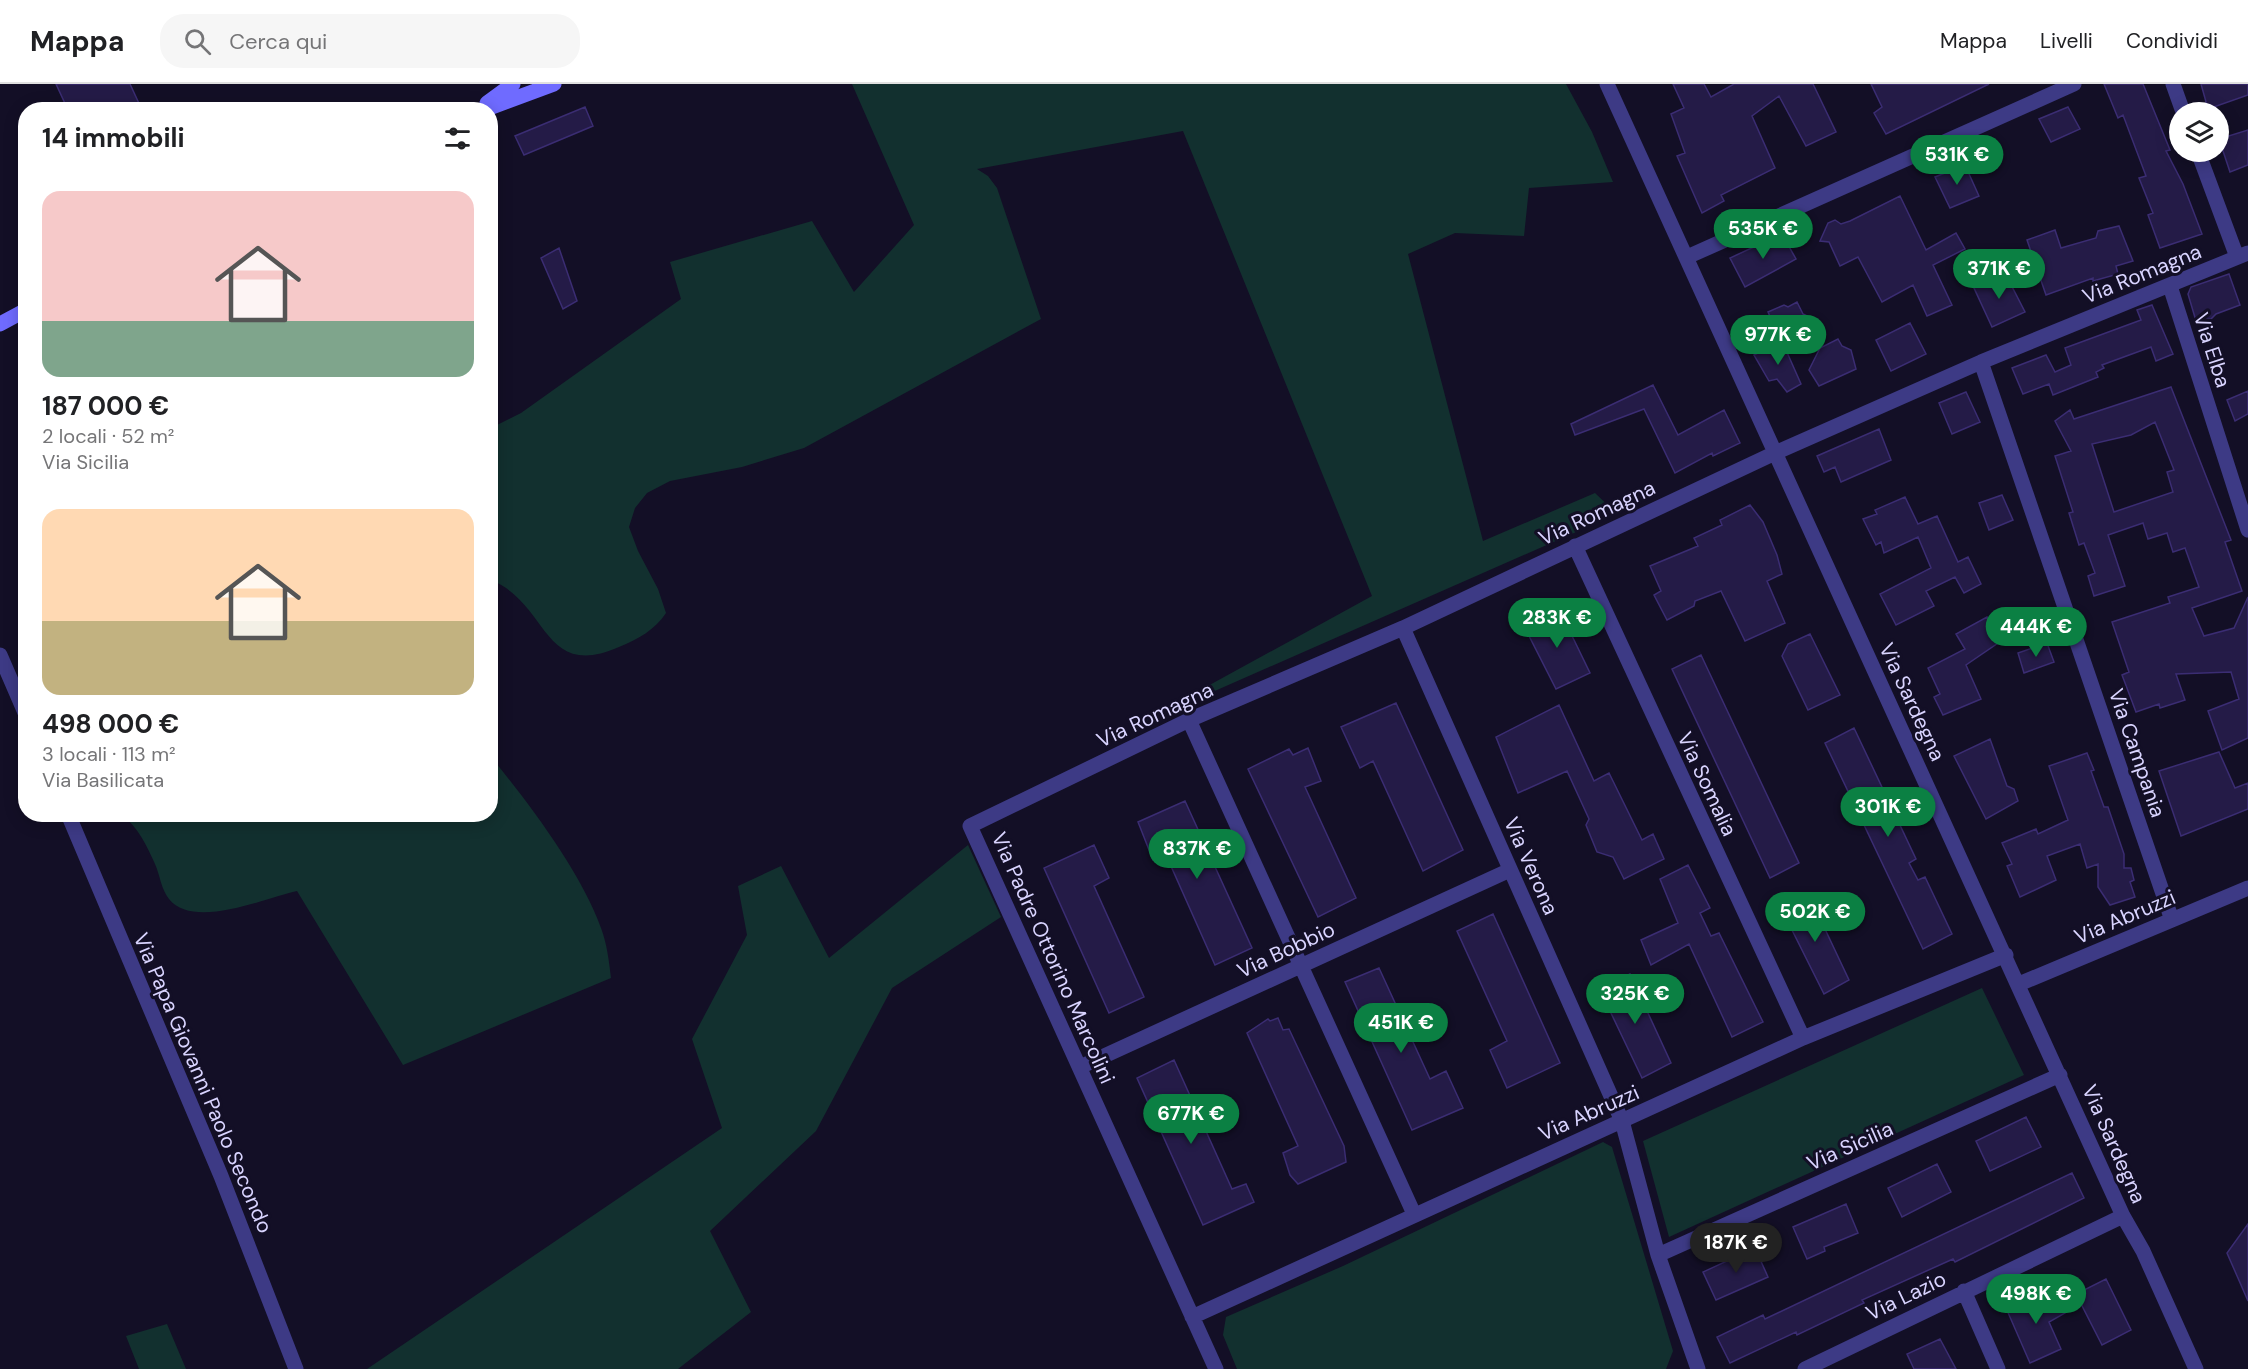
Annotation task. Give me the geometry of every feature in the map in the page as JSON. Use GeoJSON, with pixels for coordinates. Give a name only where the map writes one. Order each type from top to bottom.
{"type":"FeatureCollection","features":[{"type":"Feature","properties":{"kind":"street"},"geometry":{"type":"LineString","coordinates":[[489,102],[513,84]]}},
{"type":"Feature","properties":{"kind":"street"},"geometry":{"type":"LineString","coordinates":[[498,105],[554,84]]}},
{"type":"Feature","properties":{"kind":"street","name":"Via Sardegna"},"geometry":{"type":"LineString","coordinates":[[1607,84],[2123,1216],[2143,1251],[2196,1369]]}},
{"type":"Feature","properties":{"kind":"street"},"geometry":{"type":"LineString","coordinates":[[1687,257],[2074,84]]}},
{"type":"Feature","properties":{"kind":"street"},"geometry":{"type":"LineString","coordinates":[[2173,84],[2179,102]]}},
{"type":"Feature","properties":{"kind":"street"},"geometry":{"type":"LineString","coordinates":[[2202,162],[2243,255]]}},
{"type":"Feature","properties":{"kind":"street","name":"Via Romagna"},"geometry":{"type":"LineString","coordinates":[[970,826],[1189,720],[1403,628],[1774,453],[1981,362],[2243,255]]}},
{"type":"Feature","properties":{"kind":"street","name":"Via Elba"},"geometry":{"type":"LineString","coordinates":[[2170,286],[2248,530]]}},
{"type":"Feature","properties":{"kind":"street"},"geometry":{"type":"LineString","coordinates":[[0,324],[13,314]]}},
{"type":"Feature","properties":{"kind":"street","name":"Via Campania"},"geometry":{"type":"LineString","coordinates":[[1981,362],[2172,920]]}},
{"type":"Feature","properties":{"kind":"street","name":"Via Somalia"},"geometry":{"type":"LineString","coordinates":[[1575,546],[1803,1038]]}},
{"type":"Feature","properties":{"kind":"street","name":"Via Verona"},"geometry":{"type":"LineString","coordinates":[[1403,628],[1622,1121],[1658,1255],[1698,1369]]}},
{"type":"Feature","properties":{"kind":"street"},"geometry":{"type":"LineString","coordinates":[[0,655],[18,697]]}},
{"type":"Feature","properties":{"kind":"street"},"geometry":{"type":"LineString","coordinates":[[1189,720],[1414,1214]]}},
{"type":"Feature","properties":{"kind":"street","name":"Via Papa Giovanni Paolo Secondo"},"geometry":{"type":"LineString","coordinates":[[71,822],[221,1176],[296,1369]]}},
{"type":"Feature","properties":{"kind":"street","name":"Via Padre Ottorino Marcolini"},"geometry":{"type":"LineString","coordinates":[[970,826],[1216,1369]]}},
{"type":"Feature","properties":{"kind":"street","name":"Via Bobbio"},"geometry":{"type":"LineString","coordinates":[[1080,1067],[1510,870]]}},
{"type":"Feature","properties":{"kind":"street","name":"Via Abruzzi"},"geometry":{"type":"LineString","coordinates":[[2019,984],[2248,888]]}},
{"type":"Feature","properties":{"kind":"street","name":"Via Abruzzi"},"geometry":{"type":"LineString","coordinates":[[1192,1317],[1803,1038],[2006,956]]}},
{"type":"Feature","properties":{"kind":"street","name":"Via Sicilia"},"geometry":{"type":"LineString","coordinates":[[1658,1255],[2060,1075]]}},
{"type":"Feature","properties":{"kind":"street","name":"Via Lazio"},"geometry":{"type":"LineString","coordinates":[[1805,1369],[2123,1216]]}},
{"type":"Feature","properties":{"kind":"street"},"geometry":{"type":"LineString","coordinates":[[1964,1291],[1998,1369]]}},
{"type":"Feature","properties":{"kind":"green space"},"geometry":{"type":"Polygon","coordinates":[[[852,84],[1566,84],[1592,132],[1613,182],[1529,188],[1524,236],[1455,233],[1408,254],[1483,541],[1595,493],[1617,514],[1133,727],[1372,596],[1183,131],[977,169],[988,176],[997,188],[1041,319],[804,448],[742,467],[670,481],[647,493],[635,508],[629,527],[638,551],[658,589],[666,613],[646,633],[619,647],[594,655],[575,654],[560,647],[525,605],[510,591],[498,584],[498,424],[521,413],[681,299],[670,262],[812,221],[854,292],[914,225],[852,84]]]}},
{"type":"Feature","properties":{"kind":"green space"},"geometry":{"type":"Polygon","coordinates":[[[498,766],[537,816],[581,884],[603,934],[611,978],[403,1065],[297,891],[249,905],[212,912],[195,912],[180,908],[166,895],[155,864],[130,822],[498,822],[498,766]]]}},
{"type":"Feature","properties":{"kind":"green space"},"geometry":{"type":"Polygon","coordinates":[[[968,845],[1001,917],[892,988],[816,1131],[710,1231],[751,1312],[678,1369],[367,1369],[722,1128],[692,1039],[747,935],[738,886],[781,866],[829,958],[968,845]]]}},
{"type":"Feature","properties":{"kind":"green space"},"geometry":{"type":"Polygon","coordinates":[[[1982,988],[2024,1075],[1669,1237],[1643,1141],[1982,988]]]}},
{"type":"Feature","properties":{"kind":"green space"},"geometry":{"type":"Polygon","coordinates":[[[1603,1142],[1612,1147],[1673,1351],[1666,1369],[1237,1369],[1223,1335],[1226,1317],[1343,1266],[1603,1142]]]}},
{"type":"Feature","properties":{"kind":"green space"},"geometry":{"type":"Polygon","coordinates":[[[167,1324],[186,1369],[139,1369],[126,1336],[167,1324]]]}},
{"type":"Feature","properties":{"kind":"building"},"geometry":{"type":"Polygon","coordinates":[[[56,84],[130,84],[138,102],[64,102],[56,84]]]}},
{"type":"Feature","properties":{"kind":"building"},"geometry":{"type":"Polygon","coordinates":[[[1673,84],[1704,84],[1711,97],[1734,84],[1813,84],[1836,132],[1806,146],[1779,96],[1752,116],[1775,168],[1721,195],[1724,201],[1702,213],[1677,156],[1685,153],[1671,114],[1684,108],[1673,84]]]}},
{"type":"Feature","properties":{"kind":"building"},"geometry":{"type":"Polygon","coordinates":[[[1871,84],[1989,84],[1886,134],[1874,113],[1882,107],[1871,84]]]}},
{"type":"Feature","properties":{"kind":"building"},"geometry":{"type":"Polygon","coordinates":[[[2104,84],[2143,84],[2169,148],[2166,151],[2169,162],[2172,162],[2183,184],[2202,234],[2160,248],[2148,215],[2153,213],[2139,178],[2146,176],[2123,115],[2118,118],[2104,84]]]}},
{"type":"Feature","properties":{"kind":"building"},"geometry":{"type":"Polygon","coordinates":[[[2201,84],[2248,84],[2248,95],[2228,102],[2206,102],[2201,84]]]}},
{"type":"Feature","properties":{"kind":"building"},"geometry":{"type":"Polygon","coordinates":[[[585,107],[593,126],[524,155],[515,136],[585,107]]]}},
{"type":"Feature","properties":{"kind":"building"},"geometry":{"type":"Polygon","coordinates":[[[2068,107],[2080,129],[2051,142],[2039,119],[2068,107]]]}},
{"type":"Feature","properties":{"kind":"building"},"geometry":{"type":"Polygon","coordinates":[[[2248,130],[2248,165],[2230,172],[2227,162],[2229,162],[2229,136],[2248,130]]]}},
{"type":"Feature","properties":{"kind":"building"},"geometry":{"type":"Polygon","coordinates":[[[1965,165],[1979,196],[1950,208],[1935,177],[1965,165]]]}},
{"type":"Feature","properties":{"kind":"building"},"geometry":{"type":"Polygon","coordinates":[[[1900,196],[1926,250],[1956,233],[1965,249],[1933,265],[1952,305],[1927,316],[1913,285],[1882,302],[1858,257],[1840,266],[1829,242],[1820,241],[1828,223],[1835,220],[1841,224],[1850,221],[1900,196]]]}},
{"type":"Feature","properties":{"kind":"building"},"geometry":{"type":"Polygon","coordinates":[[[2119,226],[2133,261],[2116,266],[2118,274],[2093,281],[2093,278],[2046,295],[2027,240],[2055,230],[2061,248],[2096,238],[2098,231],[2119,226]]]}},
{"type":"Feature","properties":{"kind":"building"},"geometry":{"type":"Polygon","coordinates":[[[1782,234],[1796,259],[1745,287],[1730,258],[1782,234]]]}},
{"type":"Feature","properties":{"kind":"building"},"geometry":{"type":"Polygon","coordinates":[[[559,248],[577,301],[563,309],[541,258],[559,248]]]}},
{"type":"Feature","properties":{"kind":"building"},"geometry":{"type":"Polygon","coordinates":[[[2005,273],[2025,312],[1992,327],[1974,288],[2005,273]]]}},
{"type":"Feature","properties":{"kind":"building"},"geometry":{"type":"Polygon","coordinates":[[[2229,274],[2240,305],[2216,314],[2211,319],[2196,321],[2188,294],[2191,287],[2229,274]]]}},
{"type":"Feature","properties":{"kind":"building"},"geometry":{"type":"Polygon","coordinates":[[[1797,302],[1803,314],[1807,316],[1760,335],[1756,329],[1771,319],[1768,312],[1797,302]]]}},
{"type":"Feature","properties":{"kind":"building"},"geometry":{"type":"Polygon","coordinates":[[[2152,305],[2173,354],[2156,361],[2151,347],[2102,365],[2104,368],[2096,372],[2098,377],[2053,395],[2049,384],[2023,394],[2012,368],[2046,355],[2055,372],[2071,365],[2065,348],[2141,320],[2137,310],[2152,305]]]}},
{"type":"Feature","properties":{"kind":"building"},"geometry":{"type":"Polygon","coordinates":[[[1910,323],[1926,354],[1891,371],[1876,340],[1910,323]]]}},
{"type":"Feature","properties":{"kind":"building"},"geometry":{"type":"Polygon","coordinates":[[[1838,339],[1842,346],[1851,350],[1856,369],[1819,386],[1809,370],[1820,348],[1838,339]]]}},
{"type":"Feature","properties":{"kind":"building"},"geometry":{"type":"Polygon","coordinates":[[[1782,341],[1801,384],[1787,392],[1777,379],[1769,381],[1754,355],[1782,341]]]}},
{"type":"Feature","properties":{"kind":"building"},"geometry":{"type":"Polygon","coordinates":[[[1653,385],[1678,435],[1724,410],[1740,443],[1713,456],[1712,453],[1675,473],[1644,409],[1575,435],[1571,424],[1653,385]]]}},
{"type":"Feature","properties":{"kind":"building"},"geometry":{"type":"Polygon","coordinates":[[[2171,387],[2231,540],[2225,542],[2242,591],[2192,608],[2204,636],[2234,628],[2248,597],[2248,738],[2222,750],[2208,711],[2239,699],[2231,672],[2176,674],[2185,700],[2160,708],[2159,704],[2136,712],[2122,675],[2129,672],[2112,622],[2170,603],[2168,597],[2199,587],[2185,548],[2173,552],[2167,533],[2148,539],[2143,523],[2108,535],[2125,586],[2094,596],[2088,576],[2095,573],[2084,543],[2079,545],[2069,513],[2073,512],[2055,456],[2071,451],[2055,421],[2070,410],[2074,419],[2171,387]],[[2155,422],[2131,435],[2092,444],[2114,512],[2173,492],[2167,472],[2174,470],[2155,422]]]}},
{"type":"Feature","properties":{"kind":"building"},"geometry":{"type":"Polygon","coordinates":[[[2248,391],[2248,414],[2235,421],[2227,400],[2248,391]]]}},
{"type":"Feature","properties":{"kind":"building"},"geometry":{"type":"Polygon","coordinates":[[[1966,392],[1980,422],[1952,434],[1939,403],[1966,392]]]}},
{"type":"Feature","properties":{"kind":"building"},"geometry":{"type":"Polygon","coordinates":[[[1879,429],[1891,460],[1841,482],[1835,467],[1824,472],[1817,456],[1879,429]]]}},
{"type":"Feature","properties":{"kind":"building"},"geometry":{"type":"Polygon","coordinates":[[[2002,495],[2013,520],[1989,530],[1979,503],[2002,495]]]}},
{"type":"Feature","properties":{"kind":"building"},"geometry":{"type":"Polygon","coordinates":[[[1905,497],[1918,524],[1937,516],[1958,562],[1968,557],[1981,584],[1964,593],[1955,577],[1926,591],[1934,606],[1896,625],[1880,594],[1931,568],[1918,537],[1884,553],[1881,542],[1876,545],[1863,519],[1877,514],[1875,510],[1905,497]]]}},
{"type":"Feature","properties":{"kind":"building"},"geometry":{"type":"Polygon","coordinates":[[[1750,505],[1763,522],[1777,555],[1782,574],[1767,581],[1785,623],[1745,641],[1721,591],[1695,601],[1694,606],[1667,620],[1654,595],[1661,591],[1650,566],[1698,546],[1694,538],[1722,525],[1720,520],[1750,505]]]}},
{"type":"Feature","properties":{"kind":"building"},"geometry":{"type":"Polygon","coordinates":[[[1559,609],[1590,673],[1556,689],[1524,626],[1559,609]]]}},
{"type":"Feature","properties":{"kind":"building"},"geometry":{"type":"Polygon","coordinates":[[[1987,617],[2001,641],[1966,665],[1981,699],[1943,715],[1934,697],[1940,694],[1928,668],[1965,649],[1956,634],[1987,617]]]}},
{"type":"Feature","properties":{"kind":"building"},"geometry":{"type":"Polygon","coordinates":[[[1810,634],[1840,695],[1808,710],[1782,656],[1788,644],[1810,634]]]}},
{"type":"Feature","properties":{"kind":"building"},"geometry":{"type":"Polygon","coordinates":[[[2047,643],[2054,662],[2024,673],[2018,653],[2047,643]]]}},
{"type":"Feature","properties":{"kind":"building"},"geometry":{"type":"Polygon","coordinates":[[[1701,655],[1799,863],[1770,878],[1672,669],[1701,655]]]}},
{"type":"Feature","properties":{"kind":"building"},"geometry":{"type":"Polygon","coordinates":[[[1396,703],[1463,850],[1423,871],[1373,761],[1360,768],[1341,727],[1396,703]]]}},
{"type":"Feature","properties":{"kind":"building"},"geometry":{"type":"Polygon","coordinates":[[[1559,705],[1594,781],[1609,773],[1642,840],[1653,834],[1664,859],[1624,879],[1613,857],[1597,852],[1586,825],[1589,819],[1567,771],[1518,793],[1496,737],[1559,705]]]}},
{"type":"Feature","properties":{"kind":"building"},"geometry":{"type":"Polygon","coordinates":[[[1854,728],[1916,859],[1909,863],[1918,880],[1925,877],[1952,934],[1923,949],[1825,743],[1854,728]]]}},
{"type":"Feature","properties":{"kind":"building"},"geometry":{"type":"Polygon","coordinates":[[[1990,739],[2007,786],[2014,789],[2018,801],[1986,819],[1954,756],[1990,739]]]}},
{"type":"Feature","properties":{"kind":"building"},"geometry":{"type":"Polygon","coordinates":[[[1308,748],[1321,781],[1305,787],[1356,898],[1318,917],[1248,769],[1289,749],[1293,755],[1308,748]]]}},
{"type":"Feature","properties":{"kind":"building"},"geometry":{"type":"Polygon","coordinates":[[[2219,752],[2235,788],[2248,783],[2248,809],[2181,836],[2159,771],[2219,752]]]}},
{"type":"Feature","properties":{"kind":"building"},"geometry":{"type":"Polygon","coordinates":[[[2087,753],[2104,807],[2108,807],[2124,854],[2124,868],[2131,868],[2134,880],[2130,882],[2135,897],[2110,905],[2098,887],[2098,864],[2087,868],[2080,844],[2047,856],[2056,880],[2020,897],[2007,866],[2012,864],[2002,843],[2036,829],[2038,834],[2068,820],[2049,766],[2087,753]]]}},
{"type":"Feature","properties":{"kind":"building"},"geometry":{"type":"Polygon","coordinates":[[[1185,801],[1252,948],[1215,965],[1166,855],[1153,860],[1138,822],[1185,801]]]}},
{"type":"Feature","properties":{"kind":"building"},"geometry":{"type":"Polygon","coordinates":[[[1094,845],[1109,878],[1094,886],[1144,997],[1109,1013],[1044,868],[1094,845]]]}},
{"type":"Feature","properties":{"kind":"building"},"geometry":{"type":"Polygon","coordinates":[[[1688,865],[1710,908],[1700,913],[1711,936],[1719,933],[1763,1022],[1732,1037],[1689,944],[1651,965],[1641,940],[1678,923],[1660,879],[1688,865]]]}},
{"type":"Feature","properties":{"kind":"building"},"geometry":{"type":"Polygon","coordinates":[[[1808,893],[1849,980],[1824,994],[1780,906],[1808,893]]]}},
{"type":"Feature","properties":{"kind":"building"},"geometry":{"type":"Polygon","coordinates":[[[1493,914],[1560,1063],[1507,1088],[1490,1050],[1507,1041],[1457,931],[1493,914]]]}},
{"type":"Feature","properties":{"kind":"building"},"geometry":{"type":"Polygon","coordinates":[[[1379,968],[1430,1079],[1446,1071],[1463,1108],[1412,1130],[1345,982],[1379,968]]]}},
{"type":"Feature","properties":{"kind":"building"},"geometry":{"type":"Polygon","coordinates":[[[1630,974],[1671,1063],[1642,1078],[1599,988],[1630,974]]]}},
{"type":"Feature","properties":{"kind":"building"},"geometry":{"type":"Polygon","coordinates":[[[1278,1018],[1283,1030],[1289,1029],[1344,1146],[1346,1162],[1298,1184],[1290,1175],[1283,1153],[1298,1146],[1247,1033],[1268,1019],[1270,1021],[1278,1018]]]}},
{"type":"Feature","properties":{"kind":"building"},"geometry":{"type":"Polygon","coordinates":[[[1174,1060],[1232,1189],[1246,1184],[1254,1202],[1203,1225],[1137,1078],[1174,1060]]]}},
{"type":"Feature","properties":{"kind":"building"},"geometry":{"type":"Polygon","coordinates":[[[2026,1117],[2041,1147],[1990,1171],[1976,1141],[2026,1117]]]}},
{"type":"Feature","properties":{"kind":"building"},"geometry":{"type":"Polygon","coordinates":[[[1937,1164],[1951,1192],[1902,1217],[1888,1188],[1937,1164]]]}},
{"type":"Feature","properties":{"kind":"building"},"geometry":{"type":"Polygon","coordinates":[[[2072,1173],[2084,1198],[1955,1262],[1953,1259],[1862,1300],[1864,1303],[1797,1335],[1796,1332],[1730,1363],[1717,1337],[1763,1315],[1765,1319],[2072,1173]]]}},
{"type":"Feature","properties":{"kind":"building"},"geometry":{"type":"Polygon","coordinates":[[[1846,1204],[1858,1233],[1824,1247],[1825,1251],[1807,1259],[1793,1227],[1846,1204]]]}},
{"type":"Feature","properties":{"kind":"building"},"geometry":{"type":"Polygon","coordinates":[[[2248,1224],[2248,1301],[2227,1253],[2248,1224]]]}},
{"type":"Feature","properties":{"kind":"building"},"geometry":{"type":"Polygon","coordinates":[[[1755,1248],[1768,1277],[1716,1300],[1703,1272],[1755,1248]]]}},
{"type":"Feature","properties":{"kind":"building"},"geometry":{"type":"Polygon","coordinates":[[[2106,1279],[2131,1330],[2102,1345],[2076,1294],[2106,1279]]]}},
{"type":"Feature","properties":{"kind":"building"},"geometry":{"type":"Polygon","coordinates":[[[2037,1294],[2040,1302],[2055,1295],[2065,1313],[2049,1322],[2061,1349],[2030,1363],[2006,1308],[2037,1294]]]}},
{"type":"Feature","properties":{"kind":"building"},"geometry":{"type":"Polygon","coordinates":[[[1940,1339],[1956,1369],[1914,1369],[1907,1354],[1940,1339]]]}}]}
